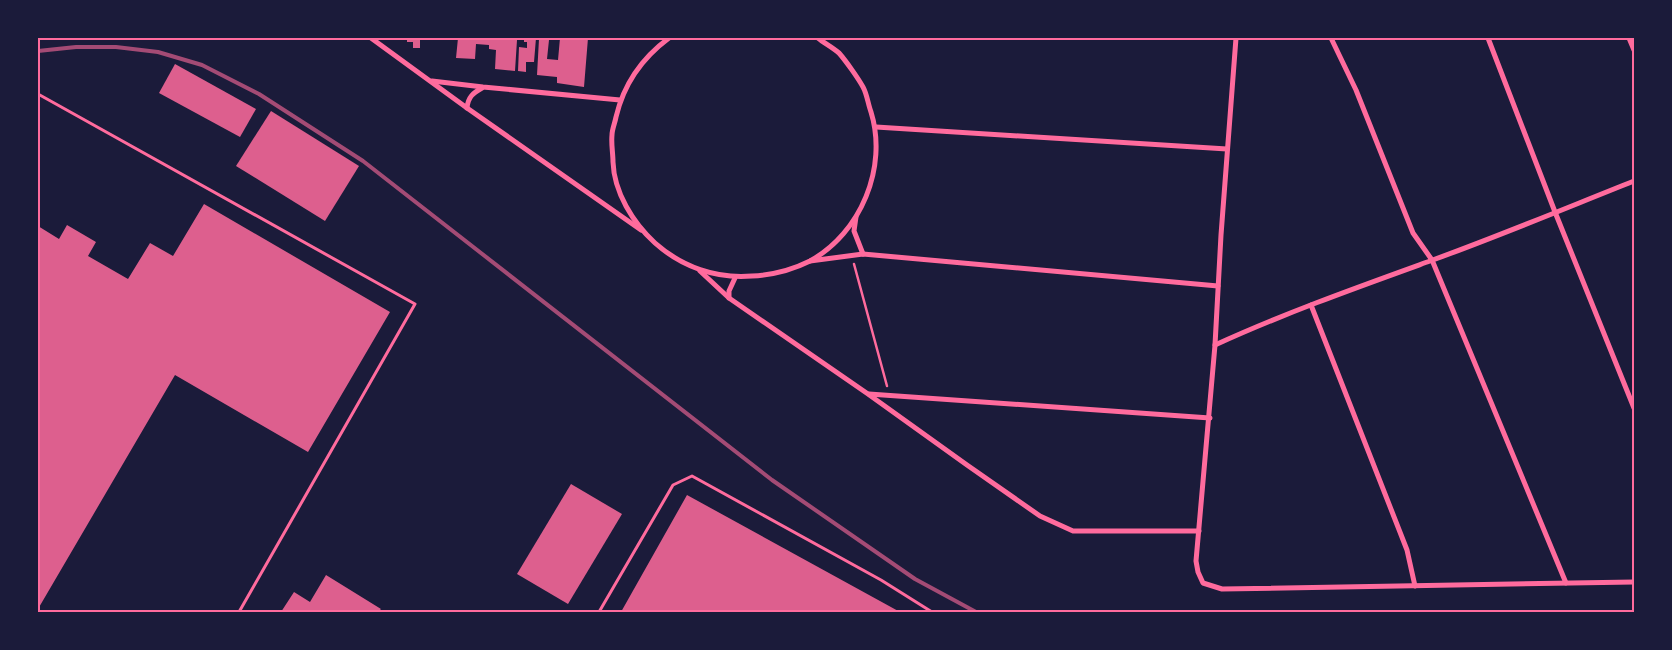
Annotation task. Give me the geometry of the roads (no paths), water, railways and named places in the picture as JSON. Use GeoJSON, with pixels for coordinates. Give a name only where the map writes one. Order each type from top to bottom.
{"type":"FeatureCollection","features":[{"type":"Feature","properties":{"kind":"street"},"geometry":{"type":"LineString","coordinates":[[371,38],[643,232],[669,255],[700,271],[736,278],[774,274],[810,260],[836,241],[856,217],[870,188],[876,158],[876,127],[864,88],[840,54],[818,38]]}},
{"type":"Feature","properties":{"kind":"street"},"geometry":{"type":"LineString","coordinates":[[643,232],[624,203],[613,169],[612,134],[620,100],[629,81],[655,48],[669,38]]}},
{"type":"Feature","properties":{"kind":"street"},"geometry":{"type":"LineString","coordinates":[[1236,38],[1218,286],[1216,345],[1196,561],[1203,583],[1222,589],[1634,582]]}},
{"type":"Feature","properties":{"kind":"street"},"geometry":{"type":"LineString","coordinates":[[1331,38],[1356,90],[1414,233],[1432,260],[1566,582]]}},
{"type":"Feature","properties":{"kind":"street"},"geometry":{"type":"LineString","coordinates":[[1488,38],[1634,408]]}},
{"type":"Feature","properties":{"kind":"street"},"geometry":{"type":"LineString","coordinates":[[1629,38],[1634,50]]}},
{"type":"Feature","properties":{"kind":"street"},"geometry":{"type":"LineString","coordinates":[[431,81],[620,100]]}},
{"type":"Feature","properties":{"kind":"street"},"geometry":{"type":"LineString","coordinates":[[467,108],[467,101],[471,94],[483,87]]}},
{"type":"Feature","properties":{"kind":"street"},"geometry":{"type":"LineString","coordinates":[[876,127],[1227,149]]}},
{"type":"Feature","properties":{"kind":"street"},"geometry":{"type":"LineString","coordinates":[[1216,345],[1311,305],[1634,181]]}},
{"type":"Feature","properties":{"kind":"street"},"geometry":{"type":"LineString","coordinates":[[856,217],[854,231],[863,254]]}},
{"type":"Feature","properties":{"kind":"street"},"geometry":{"type":"LineString","coordinates":[[810,260],[863,254],[1218,286]]}},
{"type":"Feature","properties":{"kind":"street"},"geometry":{"type":"LineString","coordinates":[[700,271],[728,298],[1040,516],[1073,531],[1199,531]]}},
{"type":"Feature","properties":{"kind":"street"},"geometry":{"type":"LineString","coordinates":[[728,298],[729,291],[736,278]]}},
{"type":"Feature","properties":{"kind":"street"},"geometry":{"type":"LineString","coordinates":[[1311,305],[1407,550],[1415,586]]}},
{"type":"Feature","properties":{"kind":"street"},"geometry":{"type":"LineString","coordinates":[[868,394],[1210,418]]}},
{"type":"Feature","properties":{"kind":"lane"},"geometry":{"type":"LineString","coordinates":[[38,94],[415,304],[239,612]]}},
{"type":"Feature","properties":{"kind":"lane"},"geometry":{"type":"LineString","coordinates":[[599,612],[673,485],[692,476],[882,580],[932,612]]}},
{"type":"Feature","properties":{"kind":"railway"},"geometry":{"type":"LineString","coordinates":[[38,51],[76,47],[116,47],[158,52],[202,65],[259,94],[363,161],[772,480],[915,579],[976,612]]}}]}
